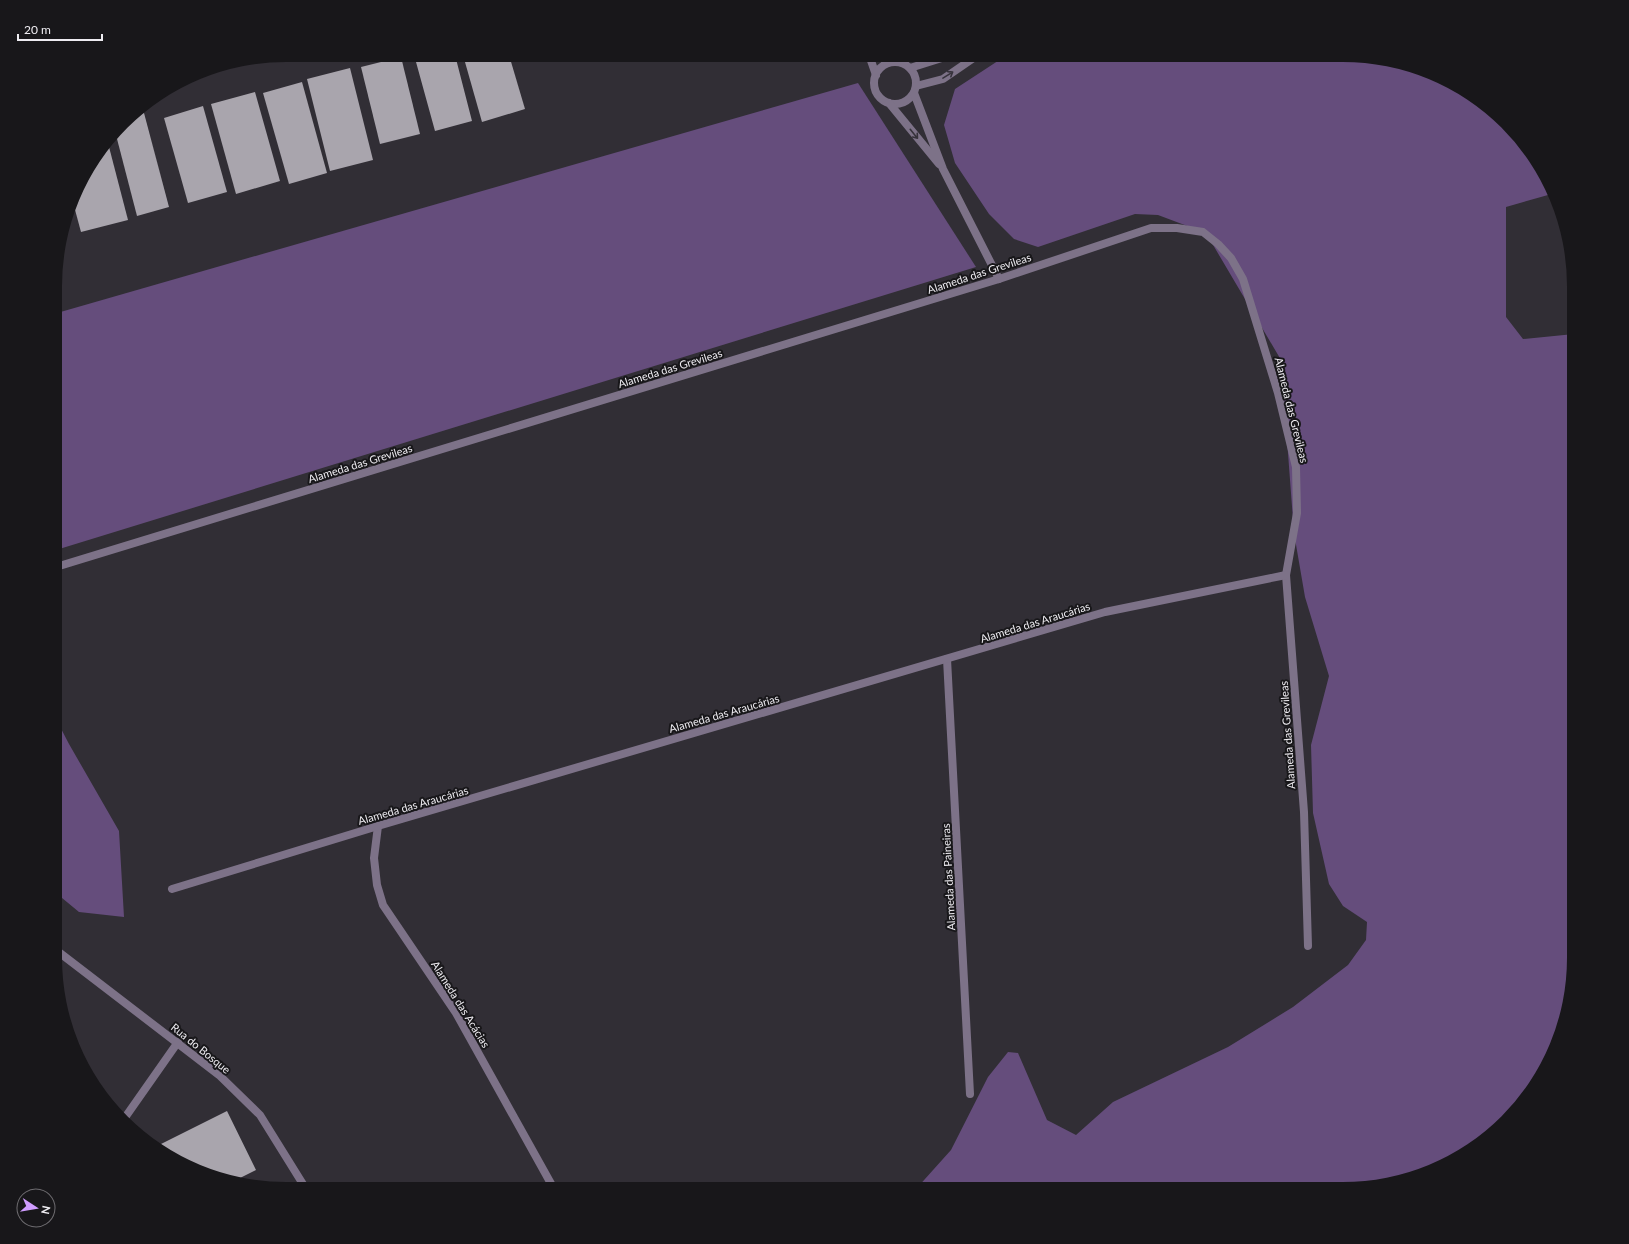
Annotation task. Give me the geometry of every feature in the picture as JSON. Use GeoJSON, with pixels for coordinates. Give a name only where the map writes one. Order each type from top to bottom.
{"type":"FeatureCollection","features":[{"type":"Feature","properties":{"kind":"street"},"geometry":{"type":"LineString","coordinates":[[871,62],[876,75]]}},
{"type":"Feature","properties":{"kind":"street"},"geometry":{"type":"LineString","coordinates":[[890,62],[881,67],[874,82],[878,95],[883,100],[889,103],[897,104],[910,98],[915,90],[943,79],[969,62]]}},
{"type":"Feature","properties":{"kind":"street"},"geometry":{"type":"LineString","coordinates":[[900,62],[910,68],[916,79],[915,90],[943,169],[999,279]]}},
{"type":"Feature","properties":{"kind":"street"},"geometry":{"type":"LineString","coordinates":[[910,68],[931,62]]}},
{"type":"Feature","properties":{"kind":"street"},"geometry":{"type":"LineString","coordinates":[[889,103],[943,169]]}},
{"type":"Feature","properties":{"kind":"street","name":"Alameda das Grevileas"},"geometry":{"type":"LineString","coordinates":[[62,565],[999,279],[1151,228],[1177,228],[1203,232],[1218,244],[1231,258],[1243,279],[1278,394],[1296,467],[1296,514],[1286,575],[1304,812],[1308,946]]}},
{"type":"Feature","properties":{"kind":"street","name":"Alameda das Araucárias"},"geometry":{"type":"LineString","coordinates":[[172,889],[378,826],[1106,612],[1286,575]]}},
{"type":"Feature","properties":{"kind":"street","name":"Alameda das Paineiras"},"geometry":{"type":"LineString","coordinates":[[947,659],[970,1094]]}},
{"type":"Feature","properties":{"kind":"street","name":"Alameda das Acácias"},"geometry":{"type":"LineString","coordinates":[[378,826],[374,858],[377,885],[383,905],[456,1013],[550,1182]]}},
{"type":"Feature","properties":{"kind":"street","name":"Rua do Bosque"},"geometry":{"type":"LineString","coordinates":[[62,955],[220,1075],[260,1115],[302,1182]]}},
{"type":"Feature","properties":{"kind":"street"},"geometry":{"type":"LineString","coordinates":[[127,1115],[178,1042]]}},
{"type":"Feature","properties":{"kind":"shaded area"},"geometry":{"type":"Polygon","coordinates":[[[996,62],[1358,62],[1387,66],[1429,79],[1455,92],[1479,108],[1511,138],[1521,150],[1537,174],[1548,195],[1506,207],[1506,317],[1523,339],[1567,335],[1567,973],[1563,1002],[1550,1044],[1537,1070],[1521,1094],[1491,1126],[1479,1136],[1455,1152],[1429,1165],[1387,1178],[1358,1182],[922,1182],[951,1150],[988,1077],[1008,1052],[1018,1053],[1047,1120],[1076,1135],[1113,1102],[1228,1047],[1293,1007],[1348,965],[1366,940],[1367,922],[1343,906],[1329,884],[1313,813],[1311,745],[1329,676],[1305,597],[1294,533],[1281,360],[1206,233],[1158,215],[1135,214],[1038,247],[1014,239],[989,214],[955,163],[944,125],[955,89],[996,62]]]}},
{"type":"Feature","properties":{"kind":"shaded area"},"geometry":{"type":"Polygon","coordinates":[[[858,83],[976,267],[62,548],[62,312],[858,83]]]}},
{"type":"Feature","properties":{"kind":"shaded area"},"geometry":{"type":"Polygon","coordinates":[[[62,731],[119,831],[124,917],[79,912],[62,898],[62,731]]]}},
{"type":"Feature","properties":{"kind":"building"},"geometry":{"type":"Polygon","coordinates":[[[381,62],[402,62],[420,134],[380,144],[361,67],[381,62]]]}},
{"type":"Feature","properties":{"kind":"building"},"geometry":{"type":"Polygon","coordinates":[[[416,62],[457,62],[472,121],[435,131],[416,62]]]}},
{"type":"Feature","properties":{"kind":"building"},"geometry":{"type":"Polygon","coordinates":[[[465,62],[511,62],[525,109],[482,122],[465,62]]]}},
{"type":"Feature","properties":{"kind":"building"},"geometry":{"type":"Polygon","coordinates":[[[350,68],[373,160],[330,171],[307,79],[350,68]]]}},
{"type":"Feature","properties":{"kind":"building"},"geometry":{"type":"Polygon","coordinates":[[[302,82],[327,173],[289,184],[263,93],[302,82]]]}},
{"type":"Feature","properties":{"kind":"building"},"geometry":{"type":"Polygon","coordinates":[[[255,92],[280,181],[236,194],[211,104],[255,92]]]}},
{"type":"Feature","properties":{"kind":"building"},"geometry":{"type":"Polygon","coordinates":[[[203,106],[227,192],[188,203],[164,118],[203,106]]]}},
{"type":"Feature","properties":{"kind":"building"},"geometry":{"type":"Polygon","coordinates":[[[144,113],[169,207],[137,216],[117,139],[144,113]]]}},
{"type":"Feature","properties":{"kind":"building"},"geometry":{"type":"Polygon","coordinates":[[[109,148],[128,220],[81,232],[75,211],[92,174],[109,148]]]}},
{"type":"Feature","properties":{"kind":"building"},"geometry":{"type":"Polygon","coordinates":[[[227,1111],[256,1170],[241,1178],[200,1165],[174,1152],[162,1144],[227,1111]]]}}]}
